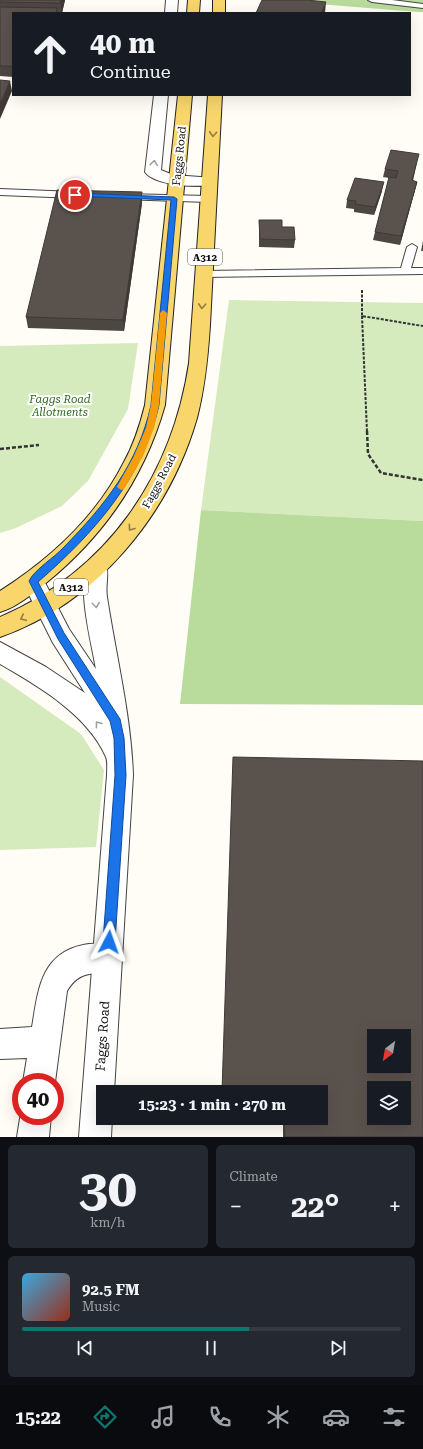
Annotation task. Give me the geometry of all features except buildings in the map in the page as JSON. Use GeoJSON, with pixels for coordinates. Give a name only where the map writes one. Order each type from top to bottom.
{"type":"FeatureCollection","features":[{"type":"Feature","properties":{"kind":"main road"},"geometry":{"type":"LineString","coordinates":[[219,0],[219,12]]}},
{"type":"Feature","properties":{"kind":"main road","name":"Faggs Road"},"geometry":{"type":"LineString","coordinates":[[33,581],[61,556],[98,518],[118,491],[132,468],[150,428],[155,405],[185,96]]}},
{"type":"Feature","properties":{"kind":"main road","name":"Faggs Road"},"geometry":{"type":"LineString","coordinates":[[97,567],[124,538],[148,505],[173,456],[187,419],[195,381],[201,326],[215,96]]}},
{"type":"Feature","properties":{"kind":"main road","name":"A312"},"geometry":{"type":"LineString","coordinates":[[0,627],[26,617],[44,606],[97,567]]}},
{"type":"Feature","properties":{"kind":"main road","name":"A312"},"geometry":{"type":"LineString","coordinates":[[0,603],[33,581]]}},
{"type":"Feature","properties":{"kind":"street"},"geometry":{"type":"LineString","coordinates":[[171,12],[172,0]]}},
{"type":"Feature","properties":{"kind":"street"},"geometry":{"type":"LineString","coordinates":[[161,96],[153,172],[175,189],[209,181]]}},
{"type":"Feature","properties":{"kind":"street","name":"Faggs Road"},"geometry":{"type":"LineString","coordinates":[[95,1137],[108,958],[120,756],[96,600],[95,581],[97,567]]}},
{"type":"Feature","properties":{"kind":"street"},"geometry":{"type":"LineString","coordinates":[[33,581],[44,606],[71,653],[115,719]]}},
{"type":"Feature","properties":{"kind":"street"},"geometry":{"type":"LineString","coordinates":[[0,652],[47,680],[74,701],[94,720],[120,756]]}},
{"type":"Feature","properties":{"kind":"street"},"geometry":{"type":"LineString","coordinates":[[40,1073],[43,1042],[53,987],[61,973],[82,959],[108,958]]}},
{"type":"Feature","properties":{"kind":"street"},"geometry":{"type":"LineString","coordinates":[[0,1044],[43,1042]]}},
{"type":"Feature","properties":{"kind":"street"},"geometry":{"type":"LineString","coordinates":[[33,1137],[34,1125]]}},
{"type":"Feature","properties":{"kind":"lane"},"geometry":{"type":"LineString","coordinates":[[372,0],[423,6]]}},
{"type":"Feature","properties":{"kind":"lane"},"geometry":{"type":"LineString","coordinates":[[111,196],[175,189],[208,199]]}},
{"type":"Feature","properties":{"kind":"lane"},"geometry":{"type":"LineString","coordinates":[[0,192],[87,195]]}},
{"type":"Feature","properties":{"kind":"lane"},"geometry":{"type":"LineString","coordinates":[[405,271],[412,247]]}},
{"type":"Feature","properties":{"kind":"lane"},"geometry":{"type":"LineString","coordinates":[[204,274],[423,271]]}},
{"type":"Feature","properties":{"kind":"path"},"geometry":{"type":"LineString","coordinates":[[362,272],[362,316],[368,454],[381,473],[423,480]]}},
{"type":"Feature","properties":{"kind":"path"},"geometry":{"type":"LineString","coordinates":[[362,316],[423,326]]}},
{"type":"Feature","properties":{"kind":"path"},"geometry":{"type":"LineString","coordinates":[[0,450],[39,445]]}},
{"type":"Feature","properties":{"kind":"green space"},"geometry":{"type":"Polygon","coordinates":[[[268,0],[423,0],[423,12],[418,12],[268,0]]]}},
{"type":"Feature","properties":{"kind":"green space"},"geometry":{"type":"Polygon","coordinates":[[[229,300],[423,303],[423,521],[201,510],[229,300]]]}},
{"type":"Feature","properties":{"kind":"green space","name":"Faggs Road Allotments"},"geometry":{"type":"Polygon","coordinates":[[[138,343],[128,409],[88,481],[62,506],[16,528],[0,533],[0,346],[138,343]]]}},
{"type":"Feature","properties":{"kind":"green space"},"geometry":{"type":"Polygon","coordinates":[[[201,510],[423,521],[423,705],[180,704],[201,510]]]}},
{"type":"Feature","properties":{"kind":"green space"},"geometry":{"type":"Polygon","coordinates":[[[0,677],[81,734],[104,770],[96,847],[0,850],[0,677]]]}},
{"type":"Feature","properties":{"kind":"slow traffic"},"geometry":{"type":"LineString","coordinates":[[121,487],[138,456],[150,428],[155,405],[163,313]]}},
{"type":"Feature","properties":{"kind":"route"},"geometry":{"type":"LineString","coordinates":[[75,195],[174,199],[155,405],[150,428],[132,468],[118,491],[98,518],[61,556],[33,581],[44,606],[61,636],[115,719],[119,738],[120,775],[109,942]]}}]}
